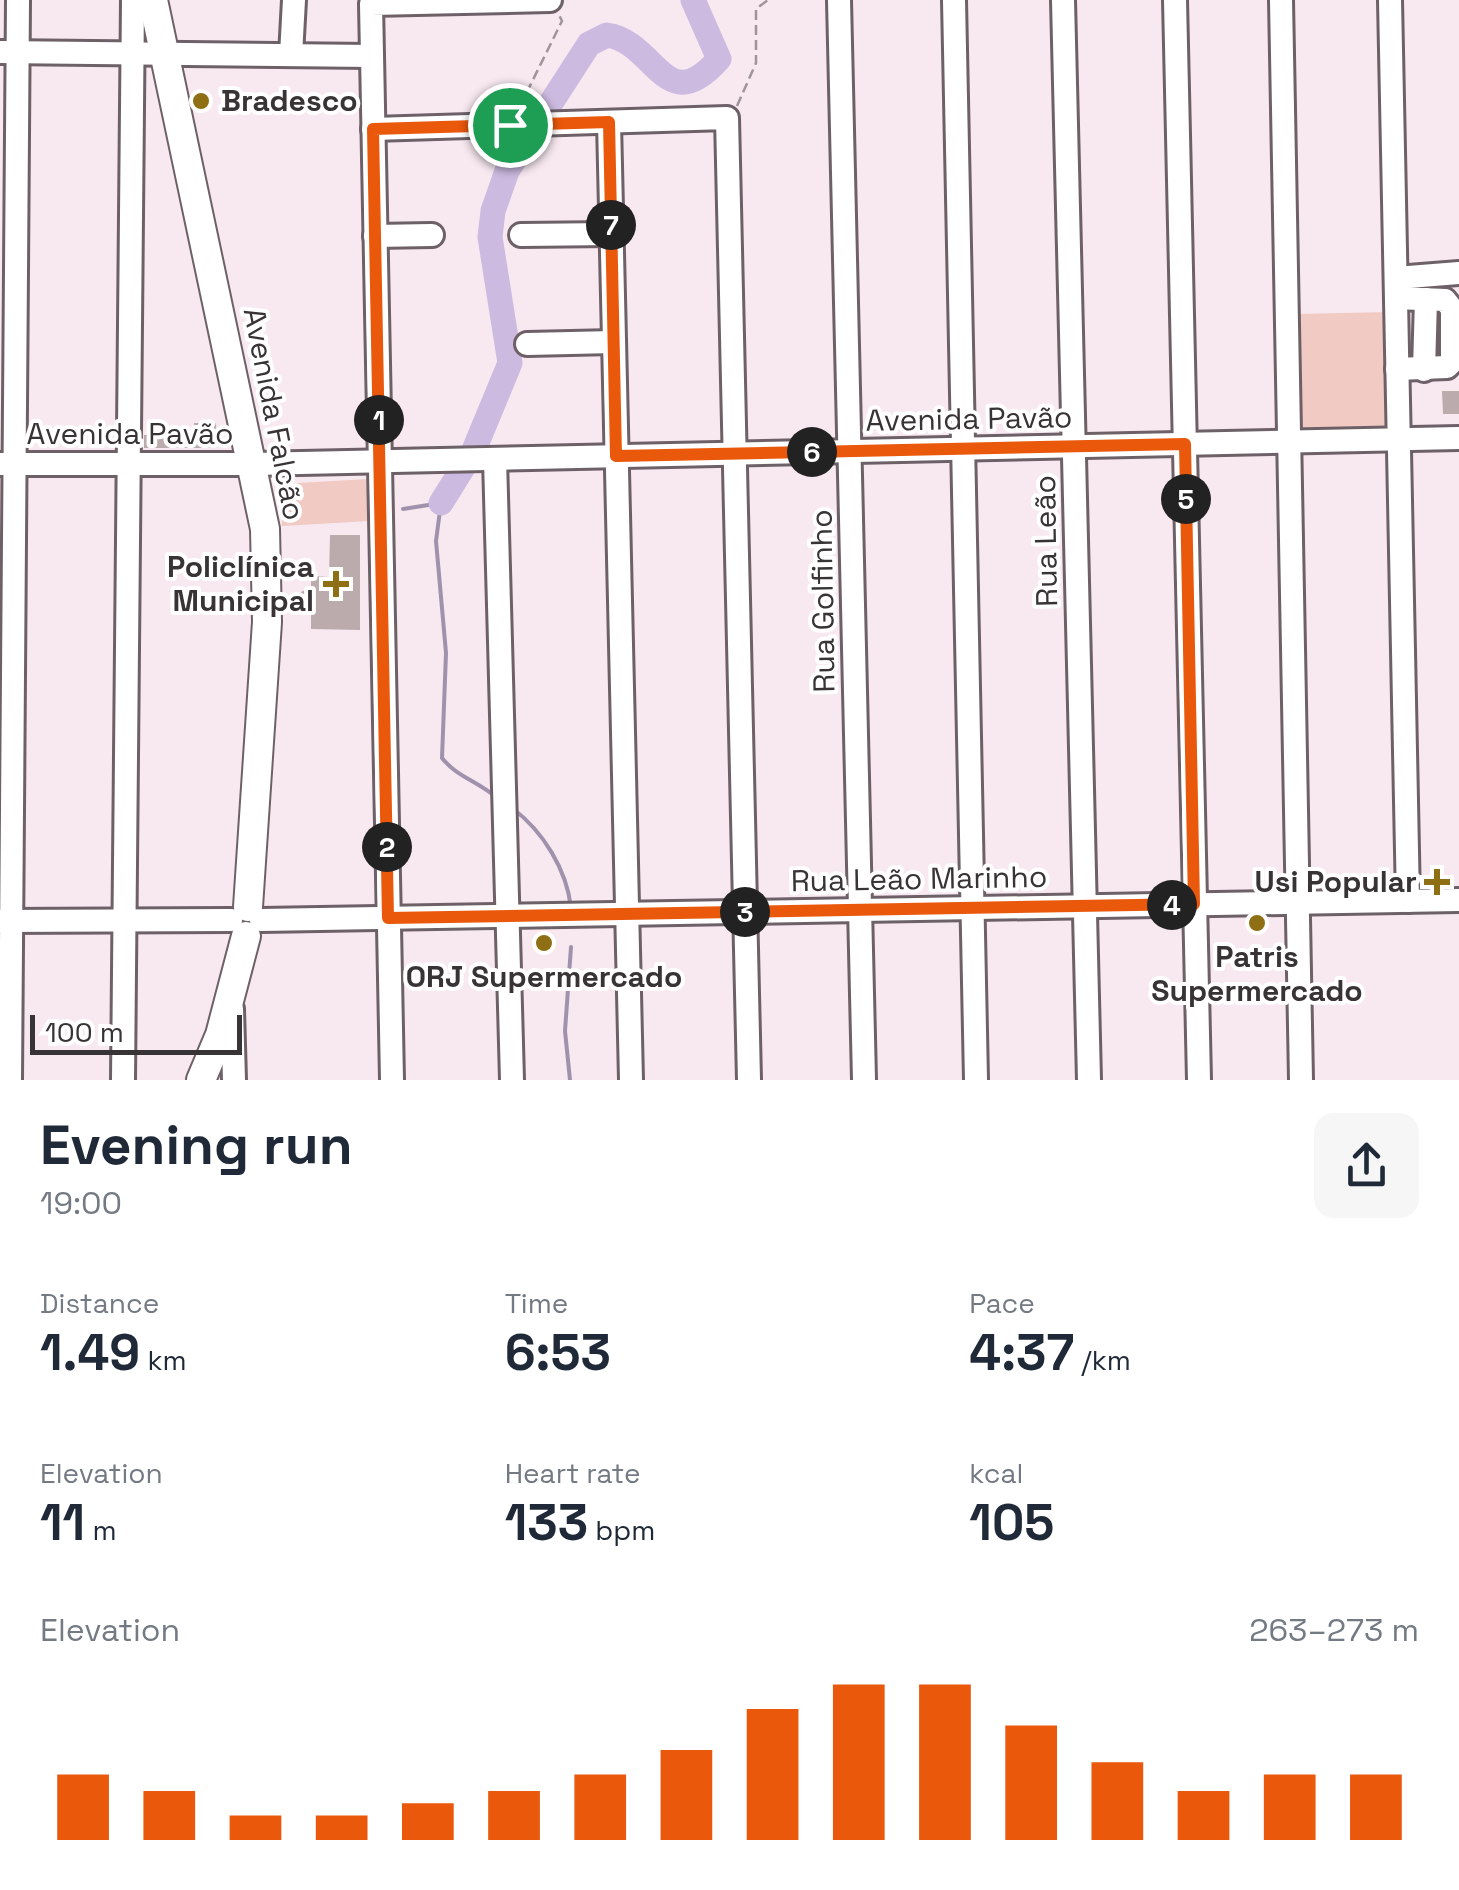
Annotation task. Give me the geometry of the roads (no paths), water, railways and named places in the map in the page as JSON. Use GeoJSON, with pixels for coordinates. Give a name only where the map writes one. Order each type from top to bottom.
{"type":"FeatureCollection","features":[{"type":"Feature","properties":{"kind":"main road","name":"Avenida Falcão"},"geometry":{"type":"LineString","coordinates":[[153,0],[265,529],[268,588],[246,921],[232,996],[201,1080]]}},
{"type":"Feature","properties":{"kind":"street"},"geometry":{"type":"LineString","coordinates":[[10,1080],[6,921],[9,52],[18,0]]}},
{"type":"Feature","properties":{"kind":"street"},"geometry":{"type":"LineString","coordinates":[[124,1080],[133,0]]}},
{"type":"Feature","properties":{"kind":"street"},"geometry":{"type":"LineString","coordinates":[[291,55],[294,0]]}},
{"type":"Feature","properties":{"kind":"street","name":"Rua Golfinho"},"geometry":{"type":"LineString","coordinates":[[839,0],[864,1080]]}},
{"type":"Feature","properties":{"kind":"street"},"geometry":{"type":"LineString","coordinates":[[954,0],[976,1080]]}},
{"type":"Feature","properties":{"kind":"street","name":"Rua Leão"},"geometry":{"type":"LineString","coordinates":[[1062,0],[1088,1080]]}},
{"type":"Feature","properties":{"kind":"street"},"geometry":{"type":"LineString","coordinates":[[1175,0],[1198,1080]]}},
{"type":"Feature","properties":{"kind":"street"},"geometry":{"type":"LineString","coordinates":[[1281,0],[1301,1080]]}},
{"type":"Feature","properties":{"kind":"street"},"geometry":{"type":"LineString","coordinates":[[1390,0],[1408,901]]}},
{"type":"Feature","properties":{"kind":"street"},"geometry":{"type":"LineString","coordinates":[[392,1080],[371,4],[550,1]]}},
{"type":"Feature","properties":{"kind":"street"},"geometry":{"type":"LineString","coordinates":[[9,52],[372,56]]}},
{"type":"Feature","properties":{"kind":"street"},"geometry":{"type":"LineString","coordinates":[[373,129],[727,118],[749,1080]]}},
{"type":"Feature","properties":{"kind":"street"},"geometry":{"type":"LineString","coordinates":[[609,122],[631,1080]]}},
{"type":"Feature","properties":{"kind":"street"},"geometry":{"type":"LineString","coordinates":[[521,235],[611,234]]}},
{"type":"Feature","properties":{"kind":"street"},"geometry":{"type":"LineString","coordinates":[[376,236],[432,236]]}},
{"type":"Feature","properties":{"kind":"street"},"geometry":{"type":"LineString","coordinates":[[1396,288],[1459,273]]}},
{"type":"Feature","properties":{"kind":"street"},"geometry":{"type":"LineString","coordinates":[[1396,288],[1426,299],[1424,370],[1398,369]]}},
{"type":"Feature","properties":{"kind":"street"},"geometry":{"type":"LineString","coordinates":[[527,344],[614,342]]}},
{"type":"Feature","properties":{"kind":"street","name":"Avenida Pavão"},"geometry":{"type":"LineString","coordinates":[[7,464],[380,462],[1459,438]]}},
{"type":"Feature","properties":{"kind":"street"},"geometry":{"type":"LineString","coordinates":[[477,459],[506,809],[512,1080]]}},
{"type":"Feature","properties":{"kind":"street","name":"Rua Leão Marinho"},"geometry":{"type":"LineString","coordinates":[[6,921],[246,921],[1459,900]]}},
{"type":"Feature","properties":{"kind":"street"},"geometry":{"type":"LineString","coordinates":[[232,996],[234,1080]]}},
{"type":"Feature","properties":{"kind":"waterway"},"geometry":{"type":"LineString","coordinates":[[441,503],[474,450],[510,363],[490,237],[493,211],[507,171],[589,44],[607,35],[638,50],[673,80],[686,82],[701,76],[719,59],[693,0]]}},
{"type":"Feature","properties":{"kind":"waterway"},"geometry":{"type":"LineString","coordinates":[[403,509],[441,503],[436,541],[446,653],[442,758],[496,797]]}},
{"type":"Feature","properties":{"kind":"waterway"},"geometry":{"type":"LineString","coordinates":[[512,808],[552,852],[571,908]]}},
{"type":"Feature","properties":{"kind":"waterway"},"geometry":{"type":"LineString","coordinates":[[570,1080],[565,1031],[571,947]]}},
{"type":"Feature","properties":{"kind":"place","name":"Bradesco"},"geometry":{"type":"Point","coordinates":[201,101]}},
{"type":"Feature","properties":{"kind":"place","name":"Policlínica Municipal"},"geometry":{"type":"Point","coordinates":[336,584]}},
{"type":"Feature","properties":{"kind":"place","name":"Usi Popular"},"geometry":{"type":"Point","coordinates":[1437,882]}},
{"type":"Feature","properties":{"kind":"place","name":"Patris Supermercado"},"geometry":{"type":"Point","coordinates":[1257,923]}},
{"type":"Feature","properties":{"kind":"place","name":"ORJ Supermercado"},"geometry":{"type":"Point","coordinates":[544,943]}}]}
